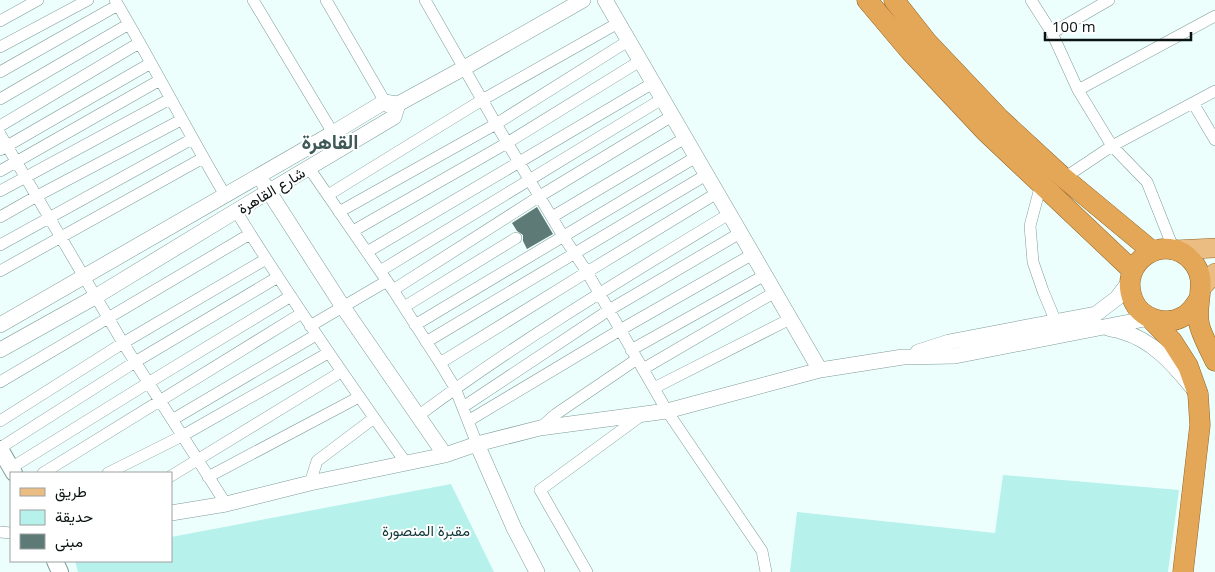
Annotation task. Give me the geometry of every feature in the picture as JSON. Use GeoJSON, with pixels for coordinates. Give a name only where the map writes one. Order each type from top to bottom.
{"type":"FeatureCollection","features":[{"type":"Feature","properties":{"kind":"highway"},"geometry":{"type":"LineString","coordinates":[[867,0],[910,51],[978,124],[1041,184],[1130,276]]}},
{"type":"Feature","properties":{"kind":"highway"},"geometry":{"type":"LineString","coordinates":[[894,0],[927,42],[992,111],[1064,178],[1152,251]]}},
{"type":"Feature","properties":{"kind":"highway"},"geometry":{"type":"LineString","coordinates":[[1183,572],[1200,424],[1198,394],[1188,366],[1172,341],[1134,303],[1130,293],[1130,276],[1140,258],[1152,251],[1174,250],[1184,254],[1197,268],[1205,286],[1199,323],[1215,361]]}},
{"type":"Feature","properties":{"kind":"highway"},"geometry":{"type":"LineString","coordinates":[[1150,318],[1162,321],[1184,316],[1193,309],[1205,286]]}},
{"type":"Feature","properties":{"kind":"main road"},"geometry":{"type":"LineString","coordinates":[[1174,250],[1215,248]]}},
{"type":"Feature","properties":{"kind":"main road"},"geometry":{"type":"LineString","coordinates":[[0,449],[13,471]]}},
{"type":"Feature","properties":{"kind":"street"},"geometry":{"type":"LineString","coordinates":[[0,21],[38,0]]}},
{"type":"Feature","properties":{"kind":"street"},"geometry":{"type":"LineString","coordinates":[[0,47],[88,0]]}},
{"type":"Feature","properties":{"kind":"street"},"geometry":{"type":"LineString","coordinates":[[253,0],[333,133]]}},
{"type":"Feature","properties":{"kind":"street"},"geometry":{"type":"LineString","coordinates":[[326,0],[392,108],[583,0]]}},
{"type":"Feature","properties":{"kind":"street"},"geometry":{"type":"LineString","coordinates":[[425,0],[496,124],[563,236],[587,272],[667,411],[762,551],[766,572]]}},
{"type":"Feature","properties":{"kind":"street"},"geometry":{"type":"LineString","coordinates":[[605,0],[820,370]]}},
{"type":"Feature","properties":{"kind":"street"},"geometry":{"type":"LineString","coordinates":[[1031,0],[1052,33],[1078,90],[1112,146],[1147,182],[1174,250]]}},
{"type":"Feature","properties":{"kind":"street"},"geometry":{"type":"LineString","coordinates":[[1052,33],[1109,0]]}},
{"type":"Feature","properties":{"kind":"street"},"geometry":{"type":"LineString","coordinates":[[0,72],[116,3],[225,195]]}},
{"type":"Feature","properties":{"kind":"street"},"geometry":{"type":"LineString","coordinates":[[1078,90],[1215,16]]}},
{"type":"Feature","properties":{"kind":"street"},"geometry":{"type":"LineString","coordinates":[[328,195],[482,100],[618,23]]}},
{"type":"Feature","properties":{"kind":"street"},"geometry":{"type":"LineString","coordinates":[[0,99],[129,24]]}},
{"type":"Feature","properties":{"kind":"street"},"geometry":{"type":"LineString","coordinates":[[339,212],[496,124],[628,41]]}},
{"type":"Feature","properties":{"kind":"street"},"geometry":{"type":"LineString","coordinates":[[0,126],[139,42]]}},
{"type":"Feature","properties":{"kind":"street"},"geometry":{"type":"LineString","coordinates":[[352,232],[507,142],[640,61]]}},
{"type":"Feature","properties":{"kind":"street"},"geometry":{"type":"LineString","coordinates":[[4,148],[151,63]]}},
{"type":"Feature","properties":{"kind":"street"},"geometry":{"type":"LineString","coordinates":[[0,171],[160,80]]}},
{"type":"Feature","properties":{"kind":"street"},"geometry":{"type":"LineString","coordinates":[[367,252],[653,83]]}},
{"type":"Feature","properties":{"kind":"street"},"geometry":{"type":"LineString","coordinates":[[1064,178],[1112,146],[1215,91]]}},
{"type":"Feature","properties":{"kind":"street"},"geometry":{"type":"LineString","coordinates":[[0,191],[170,99]]}},
{"type":"Feature","properties":{"kind":"street"},"geometry":{"type":"LineString","coordinates":[[380,270],[662,99]]}},
{"type":"Feature","properties":{"kind":"street"},"geometry":{"type":"LineString","coordinates":[[1193,103],[1215,140]]}},
{"type":"Feature","properties":{"kind":"street","name":"شارع القاهرة"},"geometry":{"type":"LineString","coordinates":[[0,325],[333,133],[392,108]]}},
{"type":"Feature","properties":{"kind":"street","name":"شارع القاهرة"},"geometry":{"type":"LineString","coordinates":[[0,350],[95,297],[309,168],[392,108]]}},
{"type":"Feature","properties":{"kind":"street"},"geometry":{"type":"LineString","coordinates":[[172,420],[313,331],[343,307],[390,285],[672,116]]}},
{"type":"Feature","properties":{"kind":"street"},"geometry":{"type":"LineString","coordinates":[[0,217],[181,120]]}},
{"type":"Feature","properties":{"kind":"street"},"geometry":{"type":"LineString","coordinates":[[0,134],[4,148],[16,162],[37,196],[123,344],[226,504]]}},
{"type":"Feature","properties":{"kind":"street"},"geometry":{"type":"LineString","coordinates":[[552,217],[685,138]]}},
{"type":"Feature","properties":{"kind":"street"},"geometry":{"type":"LineString","coordinates":[[0,245],[192,139]]}},
{"type":"Feature","properties":{"kind":"street"},"geometry":{"type":"LineString","coordinates":[[415,325],[696,157]]}},
{"type":"Feature","properties":{"kind":"street"},"geometry":{"type":"LineString","coordinates":[[0,271],[203,158]]}},
{"type":"Feature","properties":{"kind":"street"},"geometry":{"type":"LineString","coordinates":[[309,168],[390,285],[455,388],[514,528],[537,572]]}},
{"type":"Feature","properties":{"kind":"street"},"geometry":{"type":"LineString","coordinates":[[259,175],[343,307],[445,455]]}},
{"type":"Feature","properties":{"kind":"street"},"geometry":{"type":"LineString","coordinates":[[426,342],[706,175]]}},
{"type":"Feature","properties":{"kind":"street"},"geometry":{"type":"LineString","coordinates":[[1041,184],[1030,226],[1033,262],[1056,322]]}},
{"type":"Feature","properties":{"kind":"street"},"geometry":{"type":"LineString","coordinates":[[440,363],[717,193]]}},
{"type":"Feature","properties":{"kind":"street"},"geometry":{"type":"LineString","coordinates":[[236,211],[313,331],[406,463]]}},
{"type":"Feature","properties":{"kind":"street"},"geometry":{"type":"LineString","coordinates":[[418,416],[455,388],[599,293],[729,214]]}},
{"type":"Feature","properties":{"kind":"street"},"geometry":{"type":"LineString","coordinates":[[463,408],[609,310],[740,232]]}},
{"type":"Feature","properties":{"kind":"street"},"geometry":{"type":"LineString","coordinates":[[0,382],[250,234]]}},
{"type":"Feature","properties":{"kind":"street"},"geometry":{"type":"LineString","coordinates":[[404,307],[516,238]]}},
{"type":"Feature","properties":{"kind":"street"},"geometry":{"type":"LineString","coordinates":[[468,421],[620,330],[753,254]]}},
{"type":"Feature","properties":{"kind":"street"},"geometry":{"type":"LineString","coordinates":[[0,422],[123,344],[266,259]]}},
{"type":"Feature","properties":{"kind":"street"},"geometry":{"type":"LineString","coordinates":[[540,428],[556,414],[765,275]]}},
{"type":"Feature","properties":{"kind":"street"},"geometry":{"type":"LineString","coordinates":[[903,357],[949,342],[1096,314],[1117,298],[1130,276]]}},
{"type":"Feature","properties":{"kind":"street"},"geometry":{"type":"LineString","coordinates":[[0,449],[135,362],[278,277]]}},
{"type":"Feature","properties":{"kind":"street"},"geometry":{"type":"LineString","coordinates":[[637,359],[775,292]]}},
{"type":"Feature","properties":{"kind":"street"},"geometry":{"type":"LineString","coordinates":[[13,471],[148,382],[291,296]]}},
{"type":"Feature","properties":{"kind":"street"},"geometry":{"type":"LineString","coordinates":[[44,472],[302,313]]}},
{"type":"Feature","properties":{"kind":"street"},"geometry":{"type":"LineString","coordinates":[[172,513],[226,504],[310,483],[445,455],[477,444],[540,428],[667,411],[820,370],[903,357],[955,356],[1150,318]]}},
{"type":"Feature","properties":{"kind":"street"},"geometry":{"type":"LineString","coordinates":[[654,388],[790,319]]}},
{"type":"Feature","properties":{"kind":"street"},"geometry":{"type":"LineString","coordinates":[[1101,327],[1124,332],[1138,338],[1175,366],[1198,394]]}},
{"type":"Feature","properties":{"kind":"street"},"geometry":{"type":"LineString","coordinates":[[110,472],[182,436],[328,353]]}},
{"type":"Feature","properties":{"kind":"street"},"geometry":{"type":"LineString","coordinates":[[172,475],[341,372]]}},
{"type":"Feature","properties":{"kind":"street"},"geometry":{"type":"LineString","coordinates":[[208,477],[359,397]]}},
{"type":"Feature","properties":{"kind":"street"},"geometry":{"type":"LineString","coordinates":[[587,572],[540,490],[643,414]]}},
{"type":"Feature","properties":{"kind":"street"},"geometry":{"type":"LineString","coordinates":[[310,483],[317,461],[374,418]]}},
{"type":"Feature","properties":{"kind":"green space"},"geometry":{"type":"Polygon","coordinates":[[[1003,475],[1179,490],[1168,572],[790,572],[797,512],[995,533],[1003,475]]]}},
{"type":"Feature","properties":{"kind":"green space","name":"مقبرة المنصورة"},"geometry":{"type":"Polygon","coordinates":[[[451,484],[494,572],[78,572],[75,562],[172,562],[172,537],[451,484]]]}},
{"type":"Feature","properties":{"kind":"building"},"geometry":{"type":"Polygon","coordinates":[[[537,207],[553,234],[527,249],[523,241],[523,235],[517,231],[512,223],[537,207]]]}},
{"type":"Feature","properties":{"kind":"district","name":"القاهرة"},"geometry":{"type":"Point","coordinates":[330,141]}}]}
